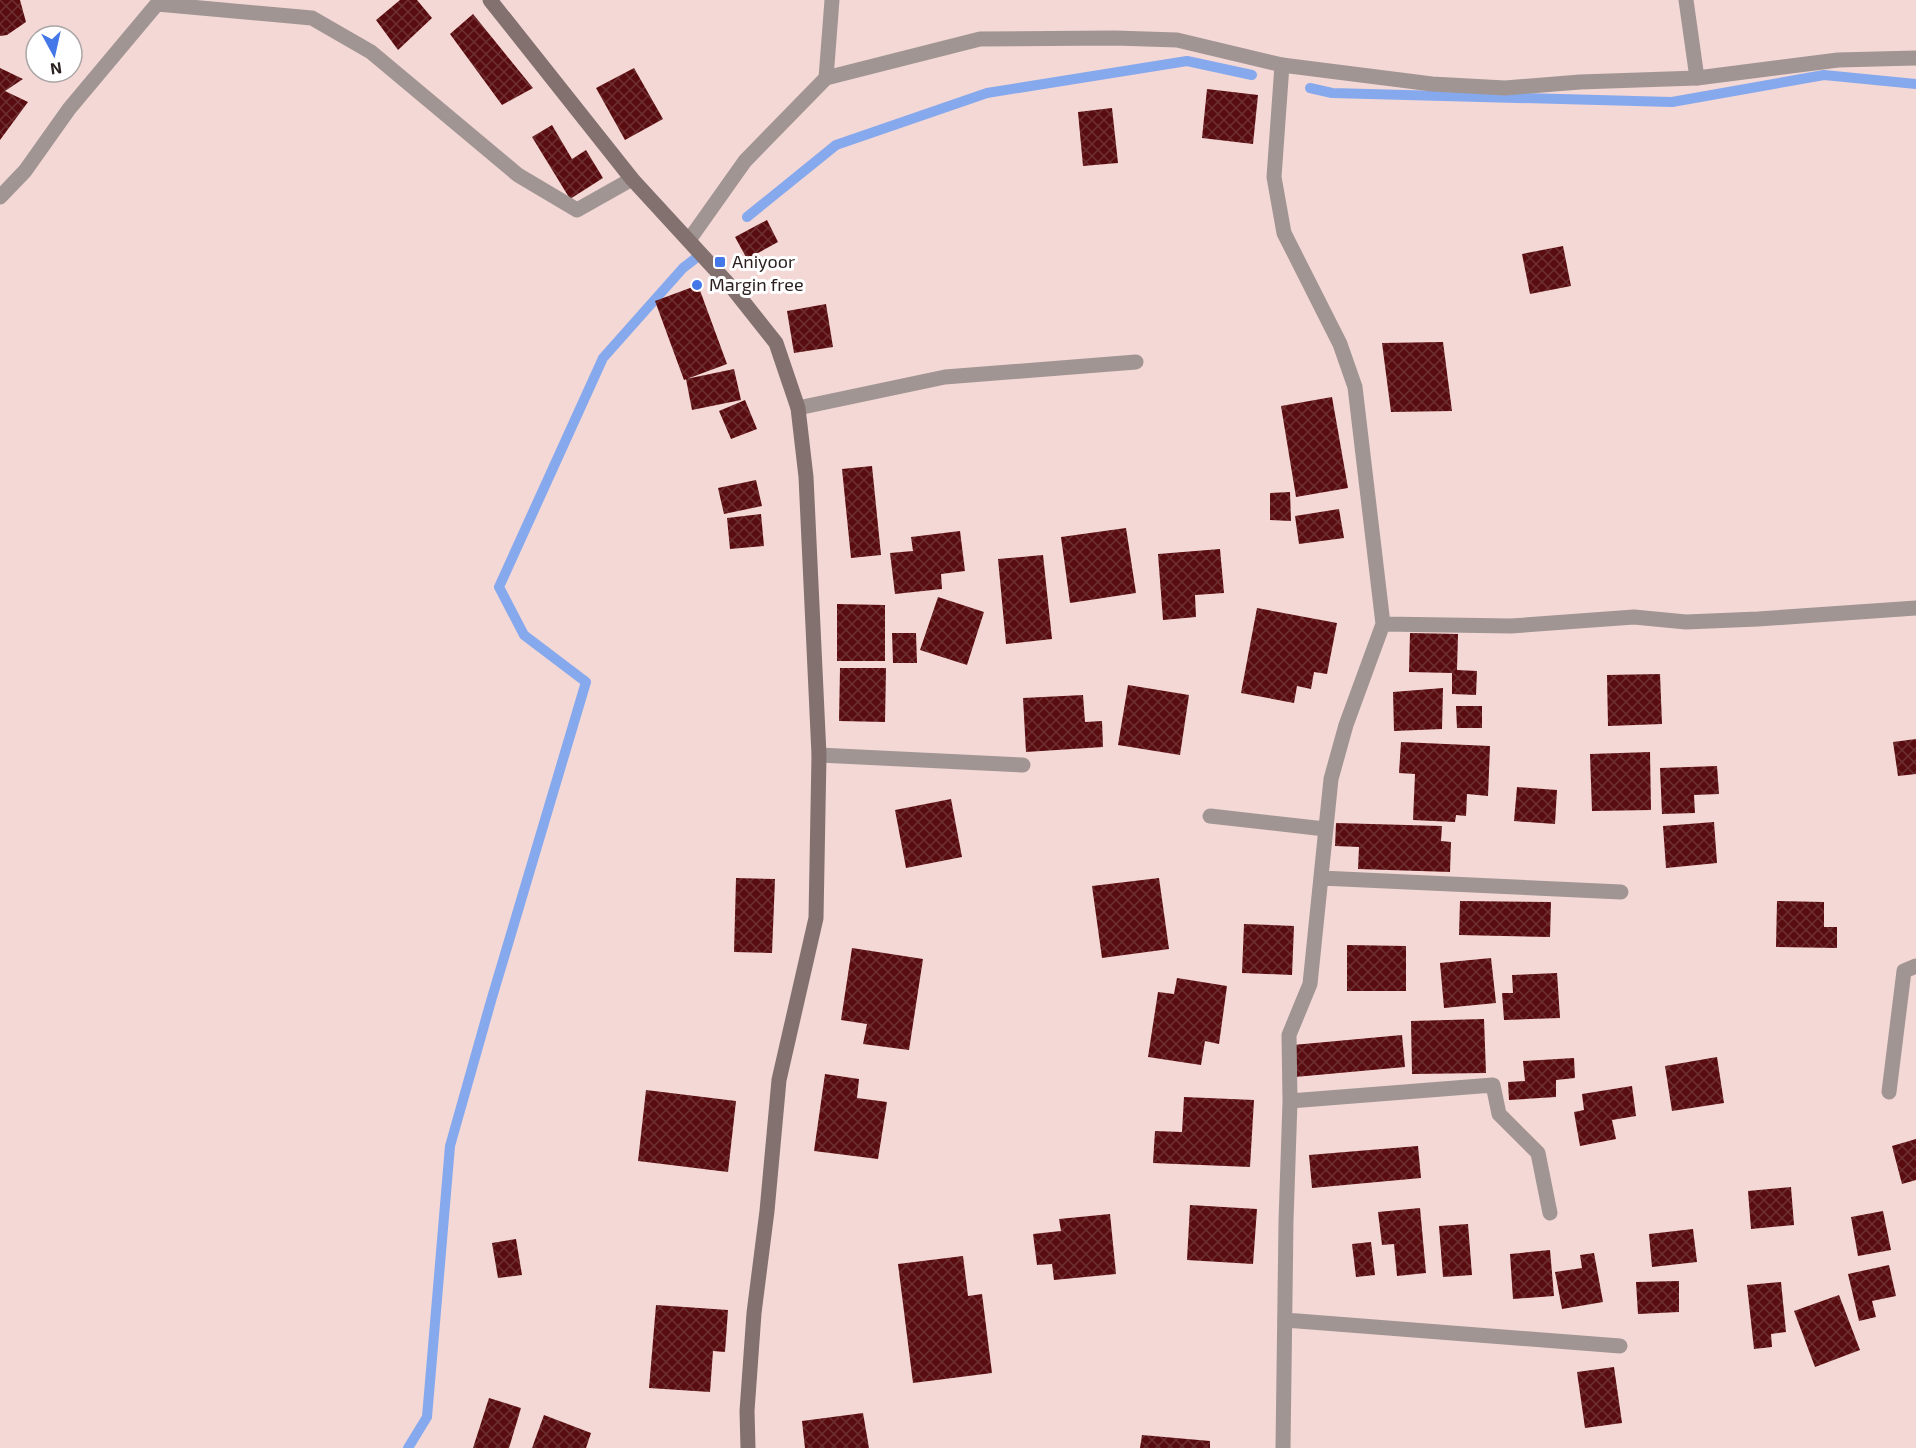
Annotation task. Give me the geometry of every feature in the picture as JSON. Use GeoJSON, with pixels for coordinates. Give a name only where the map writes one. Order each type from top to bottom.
{"type":"FeatureCollection","features":[{"type":"Feature","properties":{"kind":"main road"},"geometry":{"type":"LineString","coordinates":[[490,0],[632,179],[734,290],[776,343],[798,408],[806,477],[819,755],[816,918],[779,1080],[767,1211],[754,1313],[747,1411],[748,1448]]}},
{"type":"Feature","properties":{"kind":"street"},"geometry":{"type":"LineString","coordinates":[[826,78],[832,0]]}},
{"type":"Feature","properties":{"kind":"street"},"geometry":{"type":"LineString","coordinates":[[1686,0],[1697,78]]}},
{"type":"Feature","properties":{"kind":"street"},"geometry":{"type":"LineString","coordinates":[[0,197],[25,171],[76,100],[154,2],[312,18],[371,52],[518,175],[577,210],[632,179]]}},
{"type":"Feature","properties":{"kind":"street"},"geometry":{"type":"LineString","coordinates":[[689,240],[745,161],[826,78],[980,39],[1177,40],[1282,65],[1432,84],[1505,88],[1580,82],[1697,78],[1838,60],[1916,58]]}},
{"type":"Feature","properties":{"kind":"street"},"geometry":{"type":"LineString","coordinates":[[1282,65],[1274,177],[1284,233],[1340,344],[1355,387],[1383,624],[1346,725],[1331,779],[1310,984],[1289,1035],[1290,1101],[1283,1448]]}},
{"type":"Feature","properties":{"kind":"street"},"geometry":{"type":"LineString","coordinates":[[798,408],[945,376],[1136,362]]}},
{"type":"Feature","properties":{"kind":"street"},"geometry":{"type":"LineString","coordinates":[[1383,624],[1511,626],[1634,617],[1686,622],[1916,608]]}},
{"type":"Feature","properties":{"kind":"street"},"geometry":{"type":"LineString","coordinates":[[819,755],[1023,765]]}},
{"type":"Feature","properties":{"kind":"street"},"geometry":{"type":"LineString","coordinates":[[1210,816],[1325,830]]}},
{"type":"Feature","properties":{"kind":"street"},"geometry":{"type":"LineString","coordinates":[[1321,878],[1621,892]]}},
{"type":"Feature","properties":{"kind":"street"},"geometry":{"type":"LineString","coordinates":[[1889,1092],[1904,971],[1916,966]]}},
{"type":"Feature","properties":{"kind":"street"},"geometry":{"type":"LineString","coordinates":[[1290,1101],[1493,1085],[1499,1114],[1538,1153],[1550,1213]]}},
{"type":"Feature","properties":{"kind":"street"},"geometry":{"type":"LineString","coordinates":[[1285,1320],[1620,1346]]}},
{"type":"Feature","properties":{"kind":"building"},"geometry":{"type":"Polygon","coordinates":[[[0,0],[20,0],[26,22],[7,35],[0,36],[0,0]]]}},
{"type":"Feature","properties":{"kind":"building"},"geometry":{"type":"Polygon","coordinates":[[[400,0],[417,0],[432,18],[398,50],[376,20],[400,0]]]}},
{"type":"Feature","properties":{"kind":"building"},"geometry":{"type":"Polygon","coordinates":[[[473,14],[533,88],[502,105],[450,34],[473,14]]]}},
{"type":"Feature","properties":{"kind":"building"},"geometry":{"type":"Polygon","coordinates":[[[0,68],[23,79],[5,91],[28,102],[0,140],[0,68]]]}},
{"type":"Feature","properties":{"kind":"building"},"geometry":{"type":"Polygon","coordinates":[[[634,68],[663,119],[625,140],[596,88],[634,68]]]}},
{"type":"Feature","properties":{"kind":"building"},"geometry":{"type":"Polygon","coordinates":[[[1207,89],[1258,95],[1253,144],[1202,138],[1207,89]]]}},
{"type":"Feature","properties":{"kind":"building"},"geometry":{"type":"Polygon","coordinates":[[[1112,108],[1118,163],[1083,166],[1078,112],[1112,108]]]}},
{"type":"Feature","properties":{"kind":"building"},"geometry":{"type":"Polygon","coordinates":[[[552,125],[572,159],[586,150],[603,178],[570,199],[532,137],[552,125]]]}},
{"type":"Feature","properties":{"kind":"building"},"geometry":{"type":"Polygon","coordinates":[[[767,220],[778,242],[747,259],[735,237],[767,220]]]}},
{"type":"Feature","properties":{"kind":"building"},"geometry":{"type":"Polygon","coordinates":[[[1563,246],[1571,286],[1530,294],[1522,254],[1563,246]]]}},
{"type":"Feature","properties":{"kind":"building"},"geometry":{"type":"Polygon","coordinates":[[[698,285],[727,364],[684,380],[655,301],[698,285]]]}},
{"type":"Feature","properties":{"kind":"building"},"geometry":{"type":"Polygon","coordinates":[[[826,304],[833,347],[794,353],[787,311],[826,304]]]}},
{"type":"Feature","properties":{"kind":"building"},"geometry":{"type":"Polygon","coordinates":[[[1443,342],[1452,411],[1391,412],[1382,343],[1443,342]]]}},
{"type":"Feature","properties":{"kind":"building"},"geometry":{"type":"Polygon","coordinates":[[[734,369],[741,400],[692,410],[686,379],[734,369]]]}},
{"type":"Feature","properties":{"kind":"building"},"geometry":{"type":"Polygon","coordinates":[[[1332,397],[1348,488],[1296,497],[1281,406],[1332,397]]]}},
{"type":"Feature","properties":{"kind":"building"},"geometry":{"type":"Polygon","coordinates":[[[745,400],[757,429],[731,439],[719,411],[745,400]]]}},
{"type":"Feature","properties":{"kind":"building"},"geometry":{"type":"Polygon","coordinates":[[[872,466],[881,555],[851,558],[842,469],[872,466]]]}},
{"type":"Feature","properties":{"kind":"building"},"geometry":{"type":"Polygon","coordinates":[[[756,480],[762,506],[724,514],[718,488],[756,480]]]}},
{"type":"Feature","properties":{"kind":"building"},"geometry":{"type":"Polygon","coordinates":[[[1290,492],[1291,521],[1270,520],[1270,493],[1290,492]]]}},
{"type":"Feature","properties":{"kind":"building"},"geometry":{"type":"Polygon","coordinates":[[[1339,509],[1344,538],[1299,544],[1295,516],[1339,509]]]}},
{"type":"Feature","properties":{"kind":"building"},"geometry":{"type":"Polygon","coordinates":[[[761,514],[764,546],[730,549],[727,518],[761,514]]]}},
{"type":"Feature","properties":{"kind":"building"},"geometry":{"type":"Polygon","coordinates":[[[1126,528],[1136,593],[1070,603],[1061,537],[1126,528]]]}},
{"type":"Feature","properties":{"kind":"building"},"geometry":{"type":"Polygon","coordinates":[[[960,531],[965,571],[941,574],[942,589],[895,594],[890,553],[913,551],[911,537],[960,531]]]}},
{"type":"Feature","properties":{"kind":"building"},"geometry":{"type":"Polygon","coordinates":[[[1220,549],[1224,593],[1195,595],[1196,617],[1163,620],[1158,554],[1220,549]]]}},
{"type":"Feature","properties":{"kind":"building"},"geometry":{"type":"Polygon","coordinates":[[[1043,555],[1052,639],[1006,644],[998,559],[1043,555]]]}},
{"type":"Feature","properties":{"kind":"building"},"geometry":{"type":"Polygon","coordinates":[[[938,597],[984,612],[967,665],[920,650],[938,597]]]}},
{"type":"Feature","properties":{"kind":"building"},"geometry":{"type":"Polygon","coordinates":[[[837,604],[885,605],[885,661],[837,661],[837,604]]]}},
{"type":"Feature","properties":{"kind":"building"},"geometry":{"type":"Polygon","coordinates":[[[1257,608],[1337,623],[1327,674],[1314,672],[1311,689],[1297,686],[1294,703],[1241,693],[1257,608]]]}},
{"type":"Feature","properties":{"kind":"building"},"geometry":{"type":"Polygon","coordinates":[[[892,633],[916,633],[917,663],[893,663],[892,633]]]}},
{"type":"Feature","properties":{"kind":"building"},"geometry":{"type":"Polygon","coordinates":[[[1410,633],[1458,634],[1457,670],[1477,671],[1476,695],[1452,694],[1452,673],[1409,672],[1410,633]]]}},
{"type":"Feature","properties":{"kind":"building"},"geometry":{"type":"Polygon","coordinates":[[[840,668],[886,668],[885,722],[839,721],[840,668]]]}},
{"type":"Feature","properties":{"kind":"building"},"geometry":{"type":"Polygon","coordinates":[[[1660,674],[1662,724],[1608,726],[1607,675],[1660,674]]]}},
{"type":"Feature","properties":{"kind":"building"},"geometry":{"type":"Polygon","coordinates":[[[1128,685],[1189,695],[1180,755],[1118,745],[1128,685]]]}},
{"type":"Feature","properties":{"kind":"building"},"geometry":{"type":"Polygon","coordinates":[[[1443,688],[1442,729],[1394,731],[1393,692],[1443,688]]]}},
{"type":"Feature","properties":{"kind":"building"},"geometry":{"type":"Polygon","coordinates":[[[1083,695],[1085,722],[1102,721],[1103,747],[1026,752],[1023,698],[1083,695]]]}},
{"type":"Feature","properties":{"kind":"building"},"geometry":{"type":"Polygon","coordinates":[[[1456,706],[1482,706],[1482,728],[1457,728],[1456,706]]]}},
{"type":"Feature","properties":{"kind":"building"},"geometry":{"type":"Polygon","coordinates":[[[1916,739],[1916,774],[1898,776],[1893,742],[1916,739]]]}},
{"type":"Feature","properties":{"kind":"building"},"geometry":{"type":"Polygon","coordinates":[[[1401,742],[1490,746],[1488,796],[1467,794],[1466,816],[1456,815],[1455,822],[1413,820],[1415,774],[1399,773],[1401,742]]]}},
{"type":"Feature","properties":{"kind":"building"},"geometry":{"type":"Polygon","coordinates":[[[1650,752],[1651,810],[1592,811],[1590,754],[1650,752]]]}},
{"type":"Feature","properties":{"kind":"building"},"geometry":{"type":"Polygon","coordinates":[[[1717,766],[1719,794],[1694,795],[1695,813],[1662,814],[1660,768],[1717,766]]]}},
{"type":"Feature","properties":{"kind":"building"},"geometry":{"type":"Polygon","coordinates":[[[1517,787],[1557,790],[1555,824],[1514,821],[1517,787]]]}},
{"type":"Feature","properties":{"kind":"building"},"geometry":{"type":"Polygon","coordinates":[[[951,799],[962,857],[906,868],[895,810],[951,799]]]}},
{"type":"Feature","properties":{"kind":"building"},"geometry":{"type":"Polygon","coordinates":[[[1714,822],[1717,863],[1666,868],[1663,826],[1714,822]]]}},
{"type":"Feature","properties":{"kind":"building"},"geometry":{"type":"Polygon","coordinates":[[[1336,823],[1442,826],[1441,841],[1451,842],[1450,872],[1358,869],[1359,847],[1335,846],[1336,823]]]}},
{"type":"Feature","properties":{"kind":"building"},"geometry":{"type":"Polygon","coordinates":[[[736,878],[775,879],[772,953],[734,952],[736,878]]]}},
{"type":"Feature","properties":{"kind":"building"},"geometry":{"type":"Polygon","coordinates":[[[1159,878],[1169,949],[1102,958],[1092,886],[1159,878]]]}},
{"type":"Feature","properties":{"kind":"building"},"geometry":{"type":"Polygon","coordinates":[[[1460,901],[1551,902],[1550,937],[1459,935],[1460,901]]]}},
{"type":"Feature","properties":{"kind":"building"},"geometry":{"type":"Polygon","coordinates":[[[1777,901],[1824,902],[1824,927],[1837,927],[1837,948],[1776,947],[1777,901]]]}},
{"type":"Feature","properties":{"kind":"building"},"geometry":{"type":"Polygon","coordinates":[[[1244,924],[1294,926],[1292,975],[1242,973],[1244,924]]]}},
{"type":"Feature","properties":{"kind":"building"},"geometry":{"type":"Polygon","coordinates":[[[1347,945],[1406,946],[1406,991],[1347,991],[1347,945]]]}},
{"type":"Feature","properties":{"kind":"building"},"geometry":{"type":"Polygon","coordinates":[[[852,948],[923,959],[909,1050],[863,1044],[867,1024],[841,1020],[852,948]]]}},
{"type":"Feature","properties":{"kind":"building"},"geometry":{"type":"Polygon","coordinates":[[[1491,958],[1496,1003],[1444,1008],[1440,963],[1491,958]]]}},
{"type":"Feature","properties":{"kind":"building"},"geometry":{"type":"Polygon","coordinates":[[[1557,973],[1560,1018],[1504,1020],[1502,993],[1513,993],[1512,975],[1557,973]]]}},
{"type":"Feature","properties":{"kind":"building"},"geometry":{"type":"Polygon","coordinates":[[[1177,978],[1227,986],[1219,1044],[1205,1041],[1201,1065],[1148,1057],[1158,992],[1174,994],[1177,978]]]}},
{"type":"Feature","properties":{"kind":"building"},"geometry":{"type":"Polygon","coordinates":[[[1484,1019],[1486,1073],[1412,1074],[1411,1021],[1484,1019]]]}},
{"type":"Feature","properties":{"kind":"building"},"geometry":{"type":"Polygon","coordinates":[[[1402,1035],[1405,1067],[1295,1077],[1293,1045],[1402,1035]]]}},
{"type":"Feature","properties":{"kind":"building"},"geometry":{"type":"Polygon","coordinates":[[[1717,1057],[1724,1103],[1672,1111],[1665,1066],[1717,1057]]]}},
{"type":"Feature","properties":{"kind":"building"},"geometry":{"type":"Polygon","coordinates":[[[1574,1058],[1575,1078],[1556,1080],[1556,1097],[1509,1100],[1508,1082],[1525,1081],[1523,1061],[1574,1058]]]}},
{"type":"Feature","properties":{"kind":"building"},"geometry":{"type":"Polygon","coordinates":[[[825,1074],[859,1079],[857,1098],[887,1102],[878,1159],[814,1151],[825,1074]]]}},
{"type":"Feature","properties":{"kind":"building"},"geometry":{"type":"Polygon","coordinates":[[[1632,1086],[1636,1116],[1612,1120],[1616,1139],[1580,1146],[1574,1112],[1584,1110],[1582,1094],[1632,1086]]]}},
{"type":"Feature","properties":{"kind":"building"},"geometry":{"type":"Polygon","coordinates":[[[646,1090],[736,1101],[728,1172],[638,1161],[646,1090]]]}},
{"type":"Feature","properties":{"kind":"building"},"geometry":{"type":"Polygon","coordinates":[[[1184,1097],[1254,1100],[1250,1167],[1153,1163],[1155,1131],[1182,1132],[1184,1097]]]}},
{"type":"Feature","properties":{"kind":"building"},"geometry":{"type":"Polygon","coordinates":[[[1916,1139],[1916,1180],[1902,1184],[1892,1146],[1916,1139]]]}},
{"type":"Feature","properties":{"kind":"building"},"geometry":{"type":"Polygon","coordinates":[[[1418,1146],[1421,1178],[1312,1188],[1309,1155],[1418,1146]]]}},
{"type":"Feature","properties":{"kind":"building"},"geometry":{"type":"Polygon","coordinates":[[[1791,1187],[1794,1225],[1751,1229],[1748,1191],[1791,1187]]]}},
{"type":"Feature","properties":{"kind":"building"},"geometry":{"type":"Polygon","coordinates":[[[1190,1205],[1257,1209],[1253,1264],[1187,1260],[1190,1205]]]}},
{"type":"Feature","properties":{"kind":"building"},"geometry":{"type":"Polygon","coordinates":[[[1420,1208],[1426,1273],[1397,1276],[1394,1244],[1382,1245],[1378,1212],[1420,1208]]]}},
{"type":"Feature","properties":{"kind":"building"},"geometry":{"type":"Polygon","coordinates":[[[1883,1211],[1891,1250],[1858,1256],[1851,1217],[1883,1211]]]}},
{"type":"Feature","properties":{"kind":"building"},"geometry":{"type":"Polygon","coordinates":[[[1110,1214],[1116,1274],[1054,1280],[1052,1264],[1037,1265],[1033,1234],[1061,1231],[1059,1219],[1110,1214]]]}},
{"type":"Feature","properties":{"kind":"building"},"geometry":{"type":"Polygon","coordinates":[[[1468,1224],[1472,1275],[1443,1277],[1439,1226],[1468,1224]]]}},
{"type":"Feature","properties":{"kind":"building"},"geometry":{"type":"Polygon","coordinates":[[[1693,1229],[1697,1262],[1652,1267],[1649,1234],[1693,1229]]]}},
{"type":"Feature","properties":{"kind":"building"},"geometry":{"type":"Polygon","coordinates":[[[516,1239],[522,1275],[498,1278],[492,1243],[516,1239]]]}},
{"type":"Feature","properties":{"kind":"building"},"geometry":{"type":"Polygon","coordinates":[[[1371,1242],[1375,1275],[1356,1277],[1352,1244],[1371,1242]]]}},
{"type":"Feature","properties":{"kind":"building"},"geometry":{"type":"Polygon","coordinates":[[[1550,1250],[1554,1296],[1513,1299],[1510,1254],[1550,1250]]]}},
{"type":"Feature","properties":{"kind":"building"},"geometry":{"type":"Polygon","coordinates":[[[1594,1253],[1603,1302],[1562,1309],[1555,1272],[1582,1268],[1580,1255],[1594,1253]]]}},
{"type":"Feature","properties":{"kind":"building"},"geometry":{"type":"Polygon","coordinates":[[[963,1256],[968,1296],[982,1294],[992,1373],[913,1383],[898,1264],[963,1256]]]}},
{"type":"Feature","properties":{"kind":"building"},"geometry":{"type":"Polygon","coordinates":[[[1889,1265],[1896,1296],[1872,1301],[1876,1317],[1859,1321],[1848,1274],[1889,1265]]]}},
{"type":"Feature","properties":{"kind":"building"},"geometry":{"type":"Polygon","coordinates":[[[1679,1281],[1679,1312],[1638,1314],[1636,1282],[1679,1281]]]}},
{"type":"Feature","properties":{"kind":"building"},"geometry":{"type":"Polygon","coordinates":[[[1781,1282],[1786,1332],[1771,1334],[1772,1347],[1754,1349],[1747,1285],[1781,1282]]]}},
{"type":"Feature","properties":{"kind":"building"},"geometry":{"type":"Polygon","coordinates":[[[1839,1295],[1860,1350],[1815,1367],[1794,1311],[1839,1295]]]}},
{"type":"Feature","properties":{"kind":"building"},"geometry":{"type":"Polygon","coordinates":[[[656,1305],[728,1310],[725,1352],[713,1351],[710,1392],[649,1388],[656,1305]]]}},
{"type":"Feature","properties":{"kind":"building"},"geometry":{"type":"Polygon","coordinates":[[[1614,1367],[1622,1423],[1585,1428],[1577,1372],[1614,1367]]]}},
{"type":"Feature","properties":{"kind":"building"},"geometry":{"type":"Polygon","coordinates":[[[489,1398],[521,1408],[509,1448],[473,1448],[489,1398]]]}},
{"type":"Feature","properties":{"kind":"building"},"geometry":{"type":"Polygon","coordinates":[[[863,1413],[869,1448],[805,1448],[802,1421],[863,1413]]]}},
{"type":"Feature","properties":{"kind":"building"},"geometry":{"type":"Polygon","coordinates":[[[544,1415],[591,1433],[586,1448],[532,1448],[544,1415]]]}},
{"type":"Feature","properties":{"kind":"building"},"geometry":{"type":"Polygon","coordinates":[[[1142,1435],[1210,1441],[1210,1448],[1140,1448],[1142,1435]]]}},
{"type":"Feature","properties":{"kind":"waterway"},"geometry":{"type":"LineString","coordinates":[[747,217],[836,145],[987,93],[1187,61],[1252,75]]}},
{"type":"Feature","properties":{"kind":"waterway"},"geometry":{"type":"LineString","coordinates":[[1310,88],[1332,93],[1672,102],[1824,75],[1916,84]]}},
{"type":"Feature","properties":{"kind":"waterway"},"geometry":{"type":"LineString","coordinates":[[408,1448],[427,1417],[450,1146],[586,682],[524,635],[499,587],[603,358],[683,268],[696,258]]}},
{"type":"Feature","properties":{"kind":"place","name":"Aniyoor"},"geometry":{"type":"Point","coordinates":[720,262]}},
{"type":"Feature","properties":{"kind":"place","name":"Margin free"},"geometry":{"type":"Point","coordinates":[697,285]}}]}
